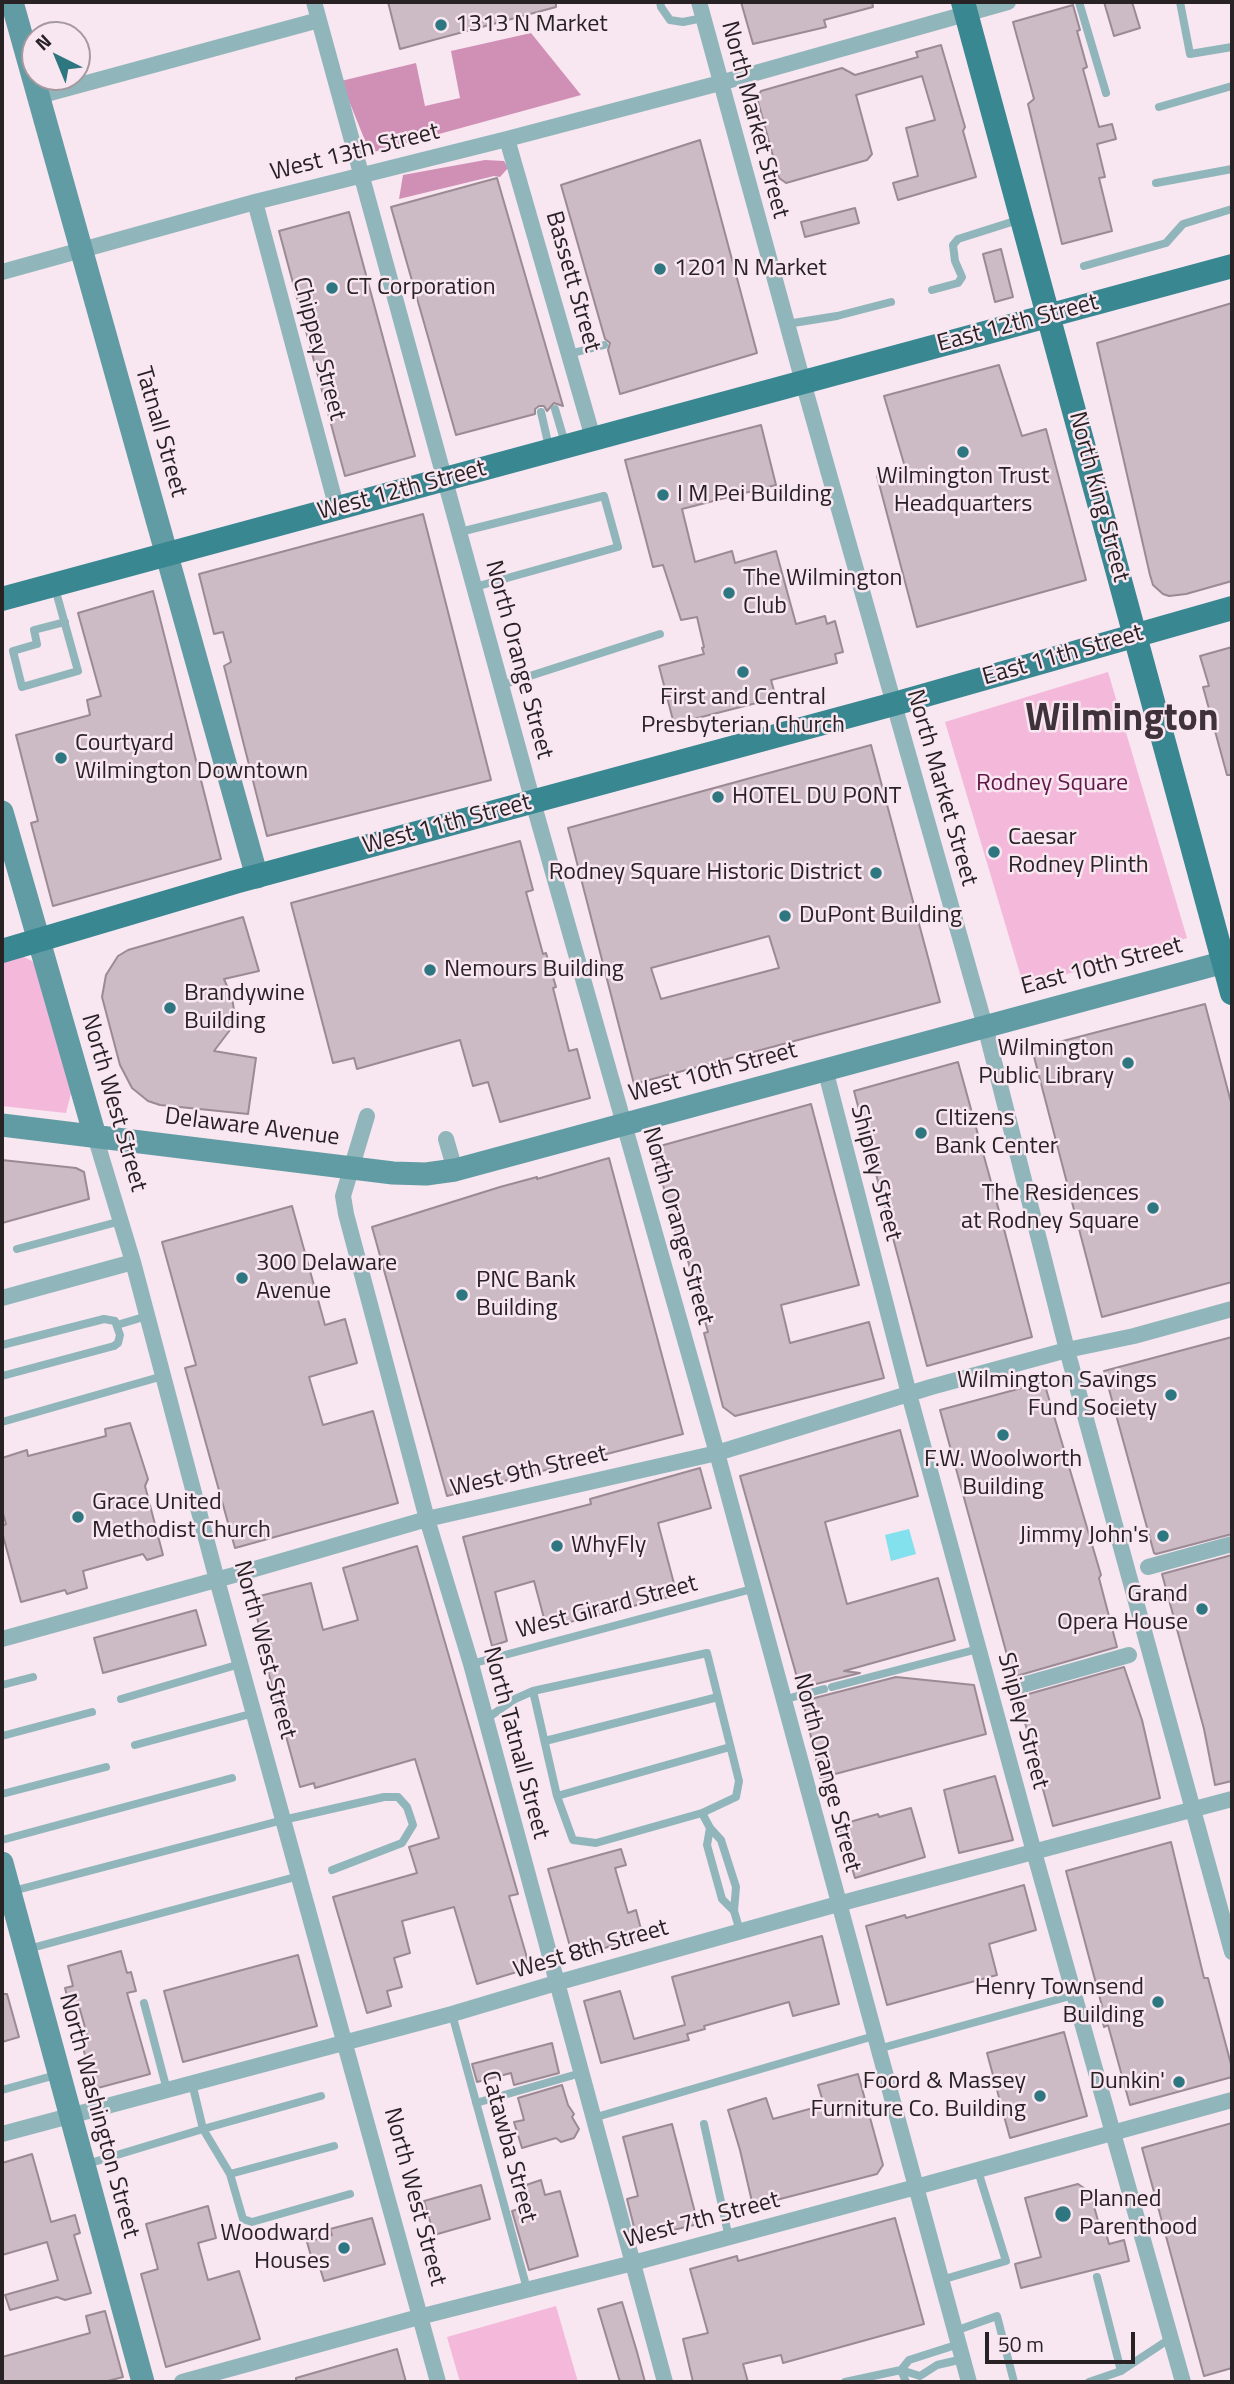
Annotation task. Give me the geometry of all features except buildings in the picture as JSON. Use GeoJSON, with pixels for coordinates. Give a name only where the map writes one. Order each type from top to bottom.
{"type":"FeatureCollection","features":[{"type":"Feature","properties":{"kind":"main road","name":"Tatnall Street"},"geometry":{"type":"LineString","coordinates":[[12,2],[257,877]]}},
{"type":"Feature","properties":{"kind":"main road","name":"North King Street"},"geometry":{"type":"LineString","coordinates":[[964,7],[1228,961],[1232,993]]}},
{"type":"Feature","properties":{"kind":"main road","name":"East 12th Street"},"geometry":{"type":"LineString","coordinates":[[803,382],[1232,266]]}},
{"type":"Feature","properties":{"kind":"main road","name":"West 12th Street"},"geometry":{"type":"LineString","coordinates":[[2,599],[803,382]]}},
{"type":"Feature","properties":{"kind":"main road","name":"East 11th Street"},"geometry":{"type":"LineString","coordinates":[[894,704],[1232,608]]}},
{"type":"Feature","properties":{"kind":"main road","name":"West 11th Street"},"geometry":{"type":"LineString","coordinates":[[2,951],[257,877],[894,704]]}},
{"type":"Feature","properties":{"kind":"main road","name":"North West Street"},"geometry":{"type":"LineString","coordinates":[[2,812],[95,1136]]}},
{"type":"Feature","properties":{"kind":"main road","name":"East 10th Street"},"geometry":{"type":"LineString","coordinates":[[985,1026],[1228,961]]}},
{"type":"Feature","properties":{"kind":"main road","name":"West 10th Street"},"geometry":{"type":"LineString","coordinates":[[455,1170],[985,1026]]}},
{"type":"Feature","properties":{"kind":"main road","name":"Delaware Avenue"},"geometry":{"type":"LineString","coordinates":[[2,1125],[393,1173],[426,1174],[455,1170]]}},
{"type":"Feature","properties":{"kind":"main road","name":"North Washington Street"},"geometry":{"type":"LineString","coordinates":[[5,1881],[143,2382]]}},
{"type":"Feature","properties":{"kind":"street","name":"North Orange Street"},"geometry":{"type":"LineString","coordinates":[[314,2],[533,802],[717,1452],[782,1700],[969,2382]]}},
{"type":"Feature","properties":{"kind":"street","name":"West 13th Street"},"geometry":{"type":"LineString","coordinates":[[2,272],[255,202],[720,83],[964,7],[1008,2]]}},
{"type":"Feature","properties":{"kind":"street","name":"North Market Street"},"geometry":{"type":"LineString","coordinates":[[701,10],[985,1026],[1067,1350],[1232,1952]]}},
{"type":"Feature","properties":{"kind":"street"},"geometry":{"type":"LineString","coordinates":[[39,96],[319,20]]}},
{"type":"Feature","properties":{"kind":"street","name":"Bassett Street"},"geometry":{"type":"LineString","coordinates":[[507,139],[593,438]]}},
{"type":"Feature","properties":{"kind":"street","name":"Chippey Street"},"geometry":{"type":"LineString","coordinates":[[255,202],[337,509]]}},
{"type":"Feature","properties":{"kind":"street","name":"Shipley Street"},"geometry":{"type":"LineString","coordinates":[[825,1069],[978,1649],[1183,2382]]}},
{"type":"Feature","properties":{"kind":"street","name":"North Tatnall Street"},"geometry":{"type":"LineString","coordinates":[[367,1116],[343,1196],[346,1214],[427,1519],[471,1664],[665,2382]]}},
{"type":"Feature","properties":{"kind":"street","name":"North West Street"},"geometry":{"type":"LineString","coordinates":[[95,1136],[133,1262],[217,1580],[438,2382]]}},
{"type":"Feature","properties":{"kind":"street"},"geometry":{"type":"LineString","coordinates":[[446,1139],[455,1170]]}},
{"type":"Feature","properties":{"kind":"street"},"geometry":{"type":"LineString","coordinates":[[2,1298],[133,1262]]}},
{"type":"Feature","properties":{"kind":"street","name":"West 9th Street"},"geometry":{"type":"LineString","coordinates":[[2,1639],[427,1519],[717,1452],[1067,1350],[1232,1309]]}},
{"type":"Feature","properties":{"kind":"street"},"geometry":{"type":"LineString","coordinates":[[1148,1567],[1232,1544]]}},
{"type":"Feature","properties":{"kind":"street"},"geometry":{"type":"LineString","coordinates":[[1012,1688],[1129,1655]]}},
{"type":"Feature","properties":{"kind":"street","name":"West 8th Street"},"geometry":{"type":"LineString","coordinates":[[2,2134],[452,2014],[740,1931],[1232,1799]]}},
{"type":"Feature","properties":{"kind":"street","name":"West 7th Street"},"geometry":{"type":"LineString","coordinates":[[182,2382],[419,2317],[916,2188],[1232,2100]]}},
{"type":"Feature","properties":{"kind":"lane"},"geometry":{"type":"LineString","coordinates":[[660,2],[670,20],[682,22],[701,10]]}},
{"type":"Feature","properties":{"kind":"lane"},"geometry":{"type":"LineString","coordinates":[[1079,2],[1106,93]]}},
{"type":"Feature","properties":{"kind":"lane"},"geometry":{"type":"LineString","coordinates":[[1180,2],[1190,54],[1232,47]]}},
{"type":"Feature","properties":{"kind":"lane"},"geometry":{"type":"LineString","coordinates":[[1159,107],[1232,86]]}},
{"type":"Feature","properties":{"kind":"lane"},"geometry":{"type":"LineString","coordinates":[[1156,183],[1232,169]]}},
{"type":"Feature","properties":{"kind":"lane"},"geometry":{"type":"LineString","coordinates":[[1084,266],[1166,243],[1183,224],[1232,209]]}},
{"type":"Feature","properties":{"kind":"lane"},"geometry":{"type":"LineString","coordinates":[[932,290],[958,283],[962,277],[953,245],[958,239],[1021,219]]}},
{"type":"Feature","properties":{"kind":"lane"},"geometry":{"type":"LineString","coordinates":[[787,324],[837,316],[891,302]]}},
{"type":"Feature","properties":{"kind":"lane"},"geometry":{"type":"LineString","coordinates":[[569,354],[604,345]]}},
{"type":"Feature","properties":{"kind":"lane"},"geometry":{"type":"LineString","coordinates":[[555,409],[558,449]]}},
{"type":"Feature","properties":{"kind":"lane"},"geometry":{"type":"LineString","coordinates":[[541,412],[558,449]]}},
{"type":"Feature","properties":{"kind":"lane"},"geometry":{"type":"LineString","coordinates":[[460,532],[604,496],[618,547],[475,587]]}},
{"type":"Feature","properties":{"kind":"lane"},"geometry":{"type":"LineString","coordinates":[[54,585],[65,622],[78,671],[22,687],[13,651],[37,644],[34,630],[65,622]]}},
{"type":"Feature","properties":{"kind":"lane"},"geometry":{"type":"LineString","coordinates":[[502,685],[660,634]]}},
{"type":"Feature","properties":{"kind":"lane"},"geometry":{"type":"LineString","coordinates":[[17,1249],[121,1221]]}},
{"type":"Feature","properties":{"kind":"lane"},"geometry":{"type":"LineString","coordinates":[[117,1325],[147,1316]]}},
{"type":"Feature","properties":{"kind":"lane"},"geometry":{"type":"LineString","coordinates":[[2,1345],[99,1319],[110,1319],[117,1325],[120,1335],[114,1346],[2,1376]]}},
{"type":"Feature","properties":{"kind":"lane"},"geometry":{"type":"LineString","coordinates":[[2,1422],[163,1376]]}},
{"type":"Feature","properties":{"kind":"lane","name":"West Girard Street"},"geometry":{"type":"LineString","coordinates":[[471,1664],[752,1589]]}},
{"type":"Feature","properties":{"kind":"lane"},"geometry":{"type":"LineString","coordinates":[[782,1700],[978,1649]]}},
{"type":"Feature","properties":{"kind":"lane"},"geometry":{"type":"LineString","coordinates":[[486,1719],[533,1691],[707,1653],[739,1781],[736,1797],[702,1813],[596,1843],[573,1840],[557,1797],[533,1691]]}},
{"type":"Feature","properties":{"kind":"lane"},"geometry":{"type":"LineString","coordinates":[[121,1699],[240,1664]]}},
{"type":"Feature","properties":{"kind":"lane"},"geometry":{"type":"LineString","coordinates":[[2,1685],[33,1677]]}},
{"type":"Feature","properties":{"kind":"lane"},"geometry":{"type":"LineString","coordinates":[[544,1741],[718,1697]]}},
{"type":"Feature","properties":{"kind":"lane"},"geometry":{"type":"LineString","coordinates":[[2,1736],[92,1712]]}},
{"type":"Feature","properties":{"kind":"lane"},"geometry":{"type":"LineString","coordinates":[[135,1745],[254,1713]]}},
{"type":"Feature","properties":{"kind":"lane"},"geometry":{"type":"LineString","coordinates":[[557,1797],[730,1747]]}},
{"type":"Feature","properties":{"kind":"lane"},"geometry":{"type":"LineString","coordinates":[[2,1794],[106,1767]]}},
{"type":"Feature","properties":{"kind":"lane"},"geometry":{"type":"LineString","coordinates":[[2,1840],[232,1778]]}},
{"type":"Feature","properties":{"kind":"lane"},"geometry":{"type":"LineString","coordinates":[[5,1881],[384,1797],[398,1797],[407,1807],[413,1825],[402,1843],[332,1870]]}},
{"type":"Feature","properties":{"kind":"lane"},"geometry":{"type":"LineString","coordinates":[[702,1813],[721,1840],[736,1887],[734,1911],[740,1931]]}},
{"type":"Feature","properties":{"kind":"lane"},"geometry":{"type":"LineString","coordinates":[[710,1828],[706,1845],[722,1899],[734,1911]]}},
{"type":"Feature","properties":{"kind":"lane"},"geometry":{"type":"LineString","coordinates":[[26,1950],[299,1876]]}},
{"type":"Feature","properties":{"kind":"lane"},"geometry":{"type":"LineString","coordinates":[[593,2118],[876,2043],[1074,1995]]}},
{"type":"Feature","properties":{"kind":"lane"},"geometry":{"type":"LineString","coordinates":[[144,2003],[167,2090]]}},
{"type":"Feature","properties":{"kind":"lane","name":"Catawba Street"},"geometry":{"type":"LineString","coordinates":[[452,2014],[527,2289]]}},
{"type":"Feature","properties":{"kind":"lane"},"geometry":{"type":"LineString","coordinates":[[476,2102],[581,2073]]}},
{"type":"Feature","properties":{"kind":"lane"},"geometry":{"type":"LineString","coordinates":[[2,2090],[60,2074]]}},
{"type":"Feature","properties":{"kind":"lane"},"geometry":{"type":"LineString","coordinates":[[192,2083],[203,2129],[230,2174],[243,2219],[251,2222],[350,2194]]}},
{"type":"Feature","properties":{"kind":"lane"},"geometry":{"type":"LineString","coordinates":[[84,2165],[321,2096]]}},
{"type":"Feature","properties":{"kind":"lane"},"geometry":{"type":"LineString","coordinates":[[704,2124],[729,2238]]}},
{"type":"Feature","properties":{"kind":"lane"},"geometry":{"type":"LineString","coordinates":[[230,2174],[334,2146]]}},
{"type":"Feature","properties":{"kind":"lane"},"geometry":{"type":"LineString","coordinates":[[941,2280],[1006,2261],[978,2171]]}},
{"type":"Feature","properties":{"kind":"lane"},"geometry":{"type":"LineString","coordinates":[[1097,2277],[1121,2371]]}},
{"type":"Feature","properties":{"kind":"lane"},"geometry":{"type":"LineString","coordinates":[[845,2382],[901,2370],[920,2376],[997,2316],[1014,2382]]}},
{"type":"Feature","properties":{"kind":"lane"},"geometry":{"type":"LineString","coordinates":[[1089,2382],[1121,2371],[1171,2338]]}},
{"type":"Feature","properties":{"kind":"lane"},"geometry":{"type":"LineString","coordinates":[[901,2370],[909,2360],[959,2345]]}},
{"type":"Feature","properties":{"kind":"lane"},"geometry":{"type":"LineString","coordinates":[[901,2370],[906,2382]]}},
{"type":"Feature","properties":{"kind":"green space","name":"Rodney Square"},"geometry":{"type":"Polygon","coordinates":[[[1108,672],[1187,938],[1024,987],[945,722],[1108,672]]]}},
{"type":"Feature","properties":{"kind":"green space"},"geometry":{"type":"Polygon","coordinates":[[[24,957],[32,961],[37,968],[71,1093],[66,1113],[2,1106],[2,960],[24,957]]]}},
{"type":"Feature","properties":{"kind":"green space"},"geometry":{"type":"Polygon","coordinates":[[[556,2306],[578,2382],[460,2382],[447,2337],[556,2306]]]}},
{"type":"Feature","properties":{"kind":"shaded area"},"geometry":{"type":"Polygon","coordinates":[[[531,33],[581,95],[370,153],[341,81],[416,63],[425,106],[460,98],[451,51],[531,33]]]}},
{"type":"Feature","properties":{"kind":"shaded area"},"geometry":{"type":"Polygon","coordinates":[[[485,160],[504,161],[508,168],[500,177],[494,176],[399,199],[403,175],[485,160]]]}},
{"type":"Feature","properties":{"kind":"water"},"geometry":{"type":"Polygon","coordinates":[[[909,1529],[916,1554],[891,1561],[885,1535],[909,1529]]]}},
{"type":"Feature","properties":{"kind":"place","name":"1313 N Market"},"geometry":{"type":"Point","coordinates":[441,25]}},
{"type":"Feature","properties":{"kind":"place","name":"1201 N Market"},"geometry":{"type":"Point","coordinates":[660,269]}},
{"type":"Feature","properties":{"kind":"place","name":"CT Corporation"},"geometry":{"type":"Point","coordinates":[332,288]}},
{"type":"Feature","properties":{"kind":"place","name":"Wilmington Trust Headquarters"},"geometry":{"type":"Point","coordinates":[963,452]}},
{"type":"Feature","properties":{"kind":"place","name":"I M Pei Building"},"geometry":{"type":"Point","coordinates":[663,495]}},
{"type":"Feature","properties":{"kind":"place","name":"The Wilmington Club"},"geometry":{"type":"Point","coordinates":[729,593]}},
{"type":"Feature","properties":{"kind":"place","name":"First and Central Presbyterian Church"},"geometry":{"type":"Point","coordinates":[743,672]}},
{"type":"Feature","properties":{"kind":"place","name":"Courtyard Wilmington Downtown"},"geometry":{"type":"Point","coordinates":[61,758]}},
{"type":"Feature","properties":{"kind":"place","name":"HOTEL DU PONT"},"geometry":{"type":"Point","coordinates":[718,797]}},
{"type":"Feature","properties":{"kind":"place","name":"Caesar Rodney Plinth"},"geometry":{"type":"Point","coordinates":[994,852]}},
{"type":"Feature","properties":{"kind":"place","name":"Rodney Square Historic District"},"geometry":{"type":"Point","coordinates":[876,873]}},
{"type":"Feature","properties":{"kind":"place","name":"DuPont Building"},"geometry":{"type":"Point","coordinates":[785,916]}},
{"type":"Feature","properties":{"kind":"place","name":"Nemours Building"},"geometry":{"type":"Point","coordinates":[430,970]}},
{"type":"Feature","properties":{"kind":"place","name":"Brandywine Building"},"geometry":{"type":"Point","coordinates":[170,1008]}},
{"type":"Feature","properties":{"kind":"place","name":"Wilmington Public Library"},"geometry":{"type":"Point","coordinates":[1128,1063]}},
{"type":"Feature","properties":{"kind":"place","name":"CItizens Bank Center"},"geometry":{"type":"Point","coordinates":[921,1133]}},
{"type":"Feature","properties":{"kind":"place","name":"The Residences at Rodney Square"},"geometry":{"type":"Point","coordinates":[1153,1208]}},
{"type":"Feature","properties":{"kind":"place","name":"300 Delaware Avenue"},"geometry":{"type":"Point","coordinates":[242,1278]}},
{"type":"Feature","properties":{"kind":"place","name":"PNC Bank Building"},"geometry":{"type":"Point","coordinates":[462,1295]}},
{"type":"Feature","properties":{"kind":"place","name":"Wilmington Savings Fund Society"},"geometry":{"type":"Point","coordinates":[1171,1395]}},
{"type":"Feature","properties":{"kind":"place","name":"F.W. Woolworth Building"},"geometry":{"type":"Point","coordinates":[1003,1435]}},
{"type":"Feature","properties":{"kind":"place","name":"Grace United Methodist Church"},"geometry":{"type":"Point","coordinates":[78,1517]}},
{"type":"Feature","properties":{"kind":"place","name":"Jimmy John's"},"geometry":{"type":"Point","coordinates":[1163,1536]}},
{"type":"Feature","properties":{"kind":"place","name":"WhyFly"},"geometry":{"type":"Point","coordinates":[557,1546]}},
{"type":"Feature","properties":{"kind":"place","name":"Grand Opera House"},"geometry":{"type":"Point","coordinates":[1202,1609]}},
{"type":"Feature","properties":{"kind":"place","name":"Henry Townsend Building"},"geometry":{"type":"Point","coordinates":[1158,2002]}},
{"type":"Feature","properties":{"kind":"place","name":"Dunkin'"},"geometry":{"type":"Point","coordinates":[1179,2082]}},
{"type":"Feature","properties":{"kind":"place","name":"Foord & Massey Furniture Co. Building"},"geometry":{"type":"Point","coordinates":[1040,2096]}},
{"type":"Feature","properties":{"kind":"place","name":"Planned Parenthood"},"geometry":{"type":"Point","coordinates":[1063,2214]}},
{"type":"Feature","properties":{"kind":"place","name":"Woodward Houses"},"geometry":{"type":"Point","coordinates":[344,2248]}},
{"type":"Feature","properties":{"kind":"district","name":"Wilmington"},"geometry":{"type":"Point","coordinates":[1122,721]}}]}
